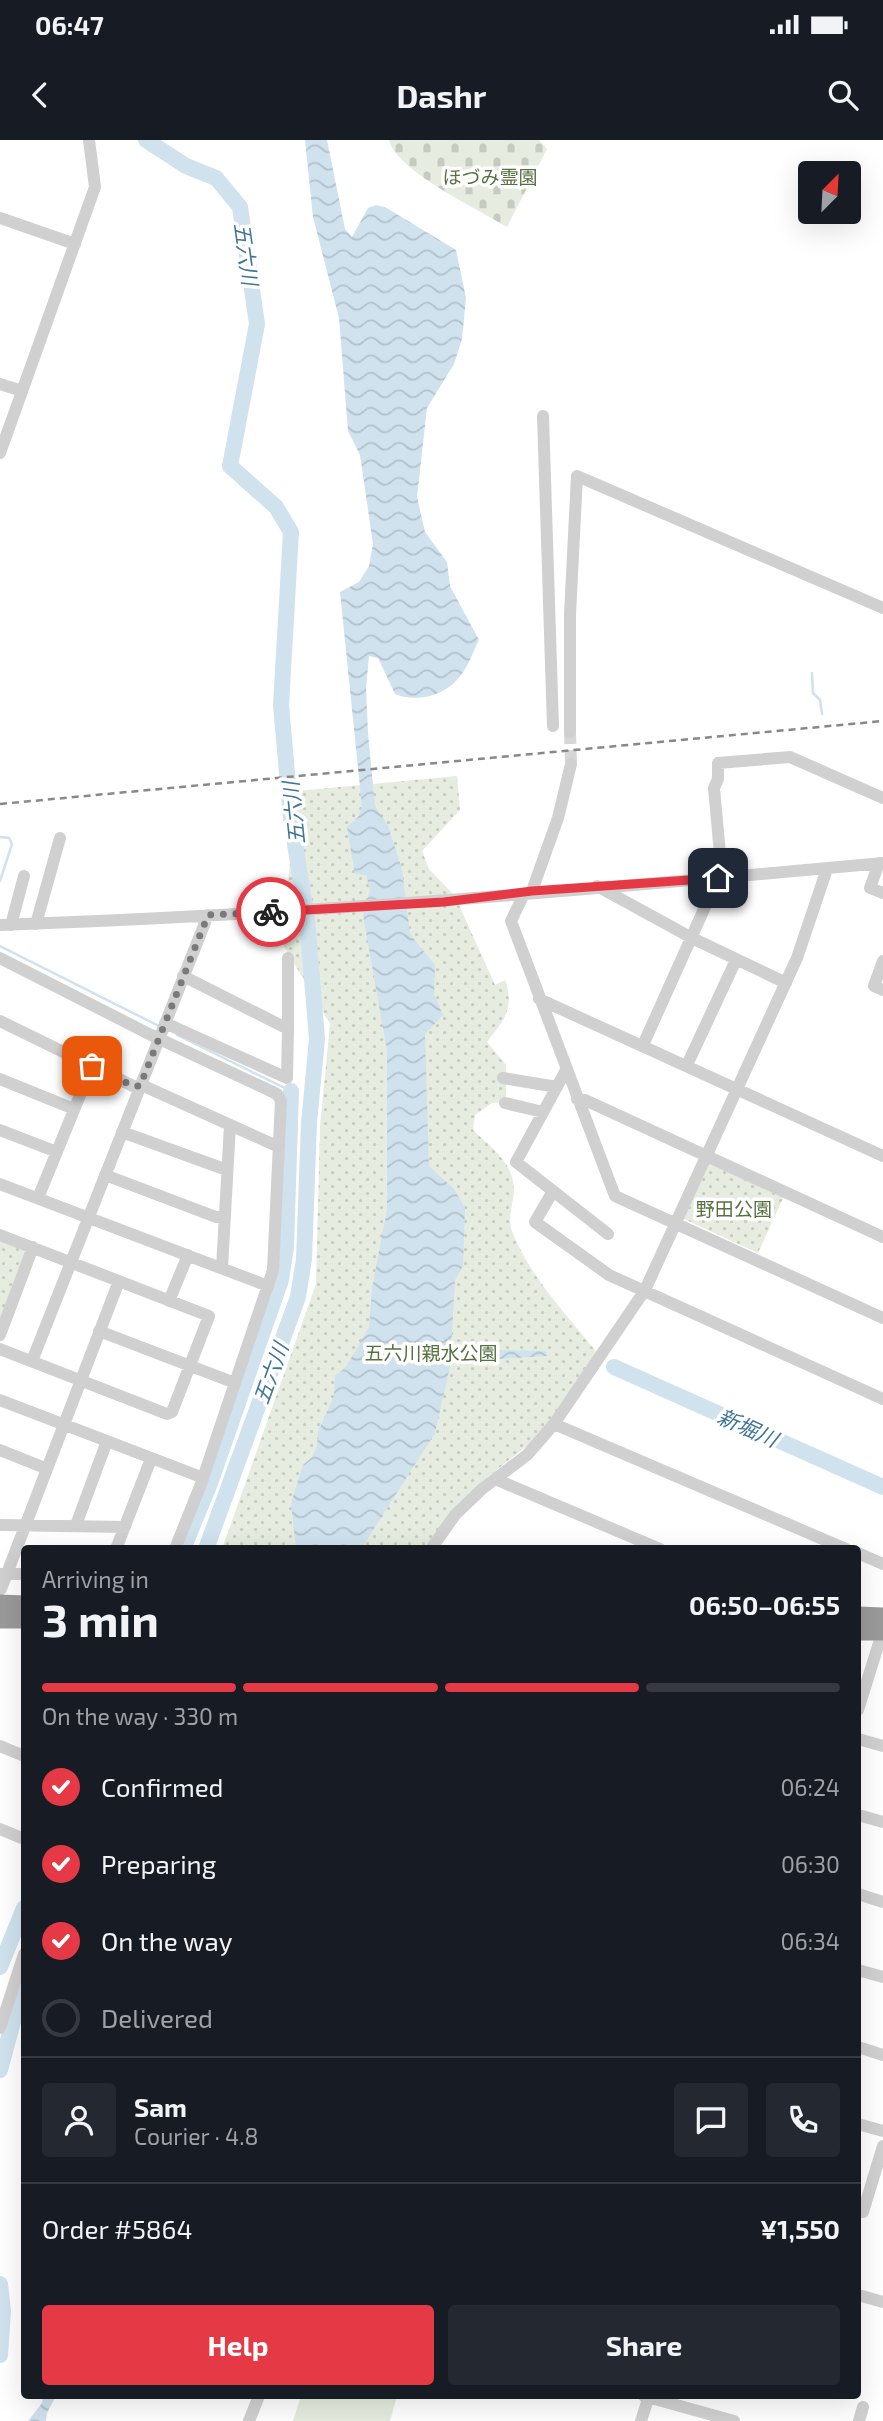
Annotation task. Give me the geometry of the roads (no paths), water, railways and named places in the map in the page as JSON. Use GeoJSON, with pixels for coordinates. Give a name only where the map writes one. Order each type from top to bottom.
{"type":"FeatureCollection","features":[{"type":"Feature","properties":{"kind":"highway"},"geometry":{"type":"LineString","coordinates":[[1,1597],[21,1604]]}},
{"type":"Feature","properties":{"kind":"highway"},"geometry":{"type":"LineString","coordinates":[[861,1616],[883,1617]]}},
{"type":"Feature","properties":{"kind":"highway"},"geometry":{"type":"LineString","coordinates":[[0,1619],[21,1619]]}},
{"type":"Feature","properties":{"kind":"highway"},"geometry":{"type":"LineString","coordinates":[[861,1631],[883,1631]]}},
{"type":"Feature","properties":{"kind":"street"},"geometry":{"type":"LineString","coordinates":[[0,453],[94,187],[94,165],[89,140]]}},
{"type":"Feature","properties":{"kind":"street"},"geometry":{"type":"LineString","coordinates":[[0,218],[75,244]]}},
{"type":"Feature","properties":{"kind":"street"},"geometry":{"type":"LineString","coordinates":[[0,384],[22,391]]}},
{"type":"Feature","properties":{"kind":"street"},"geometry":{"type":"LineString","coordinates":[[543,416],[553,726]]}},
{"type":"Feature","properties":{"kind":"street"},"geometry":{"type":"LineString","coordinates":[[570,732],[570,614],[577,475],[883,608]]}},
{"type":"Feature","properties":{"kind":"street"},"geometry":{"type":"LineString","coordinates":[[643,1045],[720,877],[714,788],[718,779],[718,764],[790,757],[883,798]]}},
{"type":"Feature","properties":{"kind":"street"},"geometry":{"type":"LineString","coordinates":[[571,764],[558,818],[528,893],[511,921],[615,1196],[883,1318]]}},
{"type":"Feature","properties":{"kind":"street"},"geometry":{"type":"LineString","coordinates":[[36,924],[60,838]]}},
{"type":"Feature","properties":{"kind":"street"},"geometry":{"type":"LineString","coordinates":[[24,876],[5,925],[444,902],[597,886],[881,863]]}},
{"type":"Feature","properties":{"kind":"street"},"geometry":{"type":"LineString","coordinates":[[881,863],[870,888],[883,893]]}},
{"type":"Feature","properties":{"kind":"street"},"geometry":{"type":"LineString","coordinates":[[434,1545],[455,1515],[527,1455],[554,1424],[645,1290],[786,983],[827,869]]}},
{"type":"Feature","properties":{"kind":"street"},"geometry":{"type":"LineString","coordinates":[[597,886],[692,938],[786,983]]}},
{"type":"Feature","properties":{"kind":"street"},"geometry":{"type":"LineString","coordinates":[[32,1361],[208,915]]}},
{"type":"Feature","properties":{"kind":"street"},"geometry":{"type":"LineString","coordinates":[[0,958],[158,1038],[277,1094],[281,1101],[277,1231],[268,1286],[176,1545]]}},
{"type":"Feature","properties":{"kind":"street"},"geometry":{"type":"LineString","coordinates":[[165,1023],[283,1079],[287,1078],[288,958]]}},
{"type":"Feature","properties":{"kind":"street"},"geometry":{"type":"LineString","coordinates":[[687,1065],[736,960]]}},
{"type":"Feature","properties":{"kind":"street"},"geometry":{"type":"LineString","coordinates":[[883,961],[874,986],[883,990]]}},
{"type":"Feature","properties":{"kind":"street"},"geometry":{"type":"LineString","coordinates":[[183,976],[288,1029]]}},
{"type":"Feature","properties":{"kind":"street"},"geometry":{"type":"LineString","coordinates":[[539,999],[883,1156]]}},
{"type":"Feature","properties":{"kind":"street"},"geometry":{"type":"LineString","coordinates":[[0,1021],[133,1086],[140,1086],[279,1147]]}},
{"type":"Feature","properties":{"kind":"street"},"geometry":{"type":"LineString","coordinates":[[38,1198],[92,1066]]}},
{"type":"Feature","properties":{"kind":"street"},"geometry":{"type":"LineString","coordinates":[[566,1070],[516,1162],[608,1234]]}},
{"type":"Feature","properties":{"kind":"street"},"geometry":{"type":"LineString","coordinates":[[503,1078],[557,1087]]}},
{"type":"Feature","properties":{"kind":"street"},"geometry":{"type":"LineString","coordinates":[[0,1079],[74,1109]]}},
{"type":"Feature","properties":{"kind":"street"},"geometry":{"type":"LineString","coordinates":[[577,1100],[585,1100],[883,1237]]}},
{"type":"Feature","properties":{"kind":"street"},"geometry":{"type":"LineString","coordinates":[[505,1103],[543,1112]]}},
{"type":"Feature","properties":{"kind":"street"},"geometry":{"type":"LineString","coordinates":[[222,1268],[230,1125]]}},
{"type":"Feature","properties":{"kind":"street"},"geometry":{"type":"LineString","coordinates":[[0,1130],[57,1152]]}},
{"type":"Feature","properties":{"kind":"street"},"geometry":{"type":"LineString","coordinates":[[122,1132],[226,1170]]}},
{"type":"Feature","properties":{"kind":"street"},"geometry":{"type":"LineString","coordinates":[[105,1175],[216,1217],[225,1217]]}},
{"type":"Feature","properties":{"kind":"street"},"geometry":{"type":"LineString","coordinates":[[0,1184],[268,1286]]}},
{"type":"Feature","properties":{"kind":"street"},"geometry":{"type":"LineString","coordinates":[[553,1191],[535,1222],[609,1275],[883,1399]]}},
{"type":"Feature","properties":{"kind":"street"},"geometry":{"type":"LineString","coordinates":[[0,1235],[209,1316],[172,1412],[167,1414],[0,1349]]}},
{"type":"Feature","properties":{"kind":"street"},"geometry":{"type":"LineString","coordinates":[[0,1335],[33,1247]]}},
{"type":"Feature","properties":{"kind":"street"},"geometry":{"type":"LineString","coordinates":[[169,1301],[188,1255]]}},
{"type":"Feature","properties":{"kind":"street"},"geometry":{"type":"LineString","coordinates":[[1,1597],[2,1574],[119,1281]]}},
{"type":"Feature","properties":{"kind":"street"},"geometry":{"type":"LineString","coordinates":[[99,1331],[235,1382]]}},
{"type":"Feature","properties":{"kind":"street"},"geometry":{"type":"LineString","coordinates":[[0,1400],[201,1477]]}},
{"type":"Feature","properties":{"kind":"street"},"geometry":{"type":"LineString","coordinates":[[554,1424],[837,1545]]}},
{"type":"Feature","properties":{"kind":"street"},"geometry":{"type":"LineString","coordinates":[[76,1525],[107,1441]]}},
{"type":"Feature","properties":{"kind":"street"},"geometry":{"type":"LineString","coordinates":[[0,1450],[45,1468]]}},
{"type":"Feature","properties":{"kind":"street"},"geometry":{"type":"LineString","coordinates":[[117,1545],[152,1459]]}},
{"type":"Feature","properties":{"kind":"street"},"geometry":{"type":"LineString","coordinates":[[495,1479],[651,1545]]}},
{"type":"Feature","properties":{"kind":"street"},"geometry":{"type":"LineString","coordinates":[[0,1525],[124,1527]]}},
{"type":"Feature","properties":{"kind":"street"},"geometry":{"type":"LineString","coordinates":[[861,1554],[883,1564]]}},
{"type":"Feature","properties":{"kind":"street"},"geometry":{"type":"LineString","coordinates":[[2,1574],[21,1574]]}},
{"type":"Feature","properties":{"kind":"street"},"geometry":{"type":"LineString","coordinates":[[861,1703],[877,1666],[883,1631]]}},
{"type":"Feature","properties":{"kind":"street"},"geometry":{"type":"LineString","coordinates":[[861,1740],[883,1746]]}},
{"type":"Feature","properties":{"kind":"street"},"geometry":{"type":"LineString","coordinates":[[0,1746],[21,1755]]}},
{"type":"Feature","properties":{"kind":"street"},"geometry":{"type":"LineString","coordinates":[[861,1816],[883,1822]]}},
{"type":"Feature","properties":{"kind":"street"},"geometry":{"type":"LineString","coordinates":[[0,1829],[21,1838]]}},
{"type":"Feature","properties":{"kind":"street"},"geometry":{"type":"LineString","coordinates":[[861,1895],[883,1902]]}},
{"type":"Feature","properties":{"kind":"street"},"geometry":{"type":"LineString","coordinates":[[0,2028],[21,1963]]}},
{"type":"Feature","properties":{"kind":"street"},"geometry":{"type":"LineString","coordinates":[[861,1971],[883,1977]]}},
{"type":"Feature","properties":{"kind":"street"},"geometry":{"type":"LineString","coordinates":[[861,2048],[883,2055]]}},
{"type":"Feature","properties":{"kind":"street"},"geometry":{"type":"LineString","coordinates":[[861,2125],[883,2131]]}},
{"type":"Feature","properties":{"kind":"street"},"geometry":{"type":"LineString","coordinates":[[863,2212],[883,2146]]}},
{"type":"Feature","properties":{"kind":"street"},"geometry":{"type":"LineString","coordinates":[[861,2296],[883,2302]]}},
{"type":"Feature","properties":{"kind":"street"},"geometry":{"type":"LineString","coordinates":[[249,2421],[257,2399]]}},
{"type":"Feature","properties":{"kind":"street"},"geometry":{"type":"LineString","coordinates":[[641,2421],[646,2399]]}},
{"type":"Feature","properties":{"kind":"street"},"geometry":{"type":"LineString","coordinates":[[657,2399],[734,2421]]}},
{"type":"Feature","properties":{"kind":"street"},"geometry":{"type":"LineString","coordinates":[[859,2421],[863,2407]]}},
{"type":"Feature","properties":{"kind":"water"},"geometry":{"type":"Polygon","coordinates":[[[305,140],[327,140],[345,229],[352,237],[368,208],[376,205],[385,207],[456,250],[466,298],[462,339],[454,364],[427,408],[417,497],[425,532],[447,562],[450,586],[479,640],[466,667],[455,682],[431,696],[412,698],[395,694],[378,658],[369,656],[366,688],[368,733],[375,806],[388,826],[402,869],[410,934],[435,965],[434,994],[443,1015],[425,1034],[429,1166],[454,1189],[465,1208],[463,1266],[455,1280],[451,1349],[546,1351],[547,1356],[451,1362],[435,1433],[364,1545],[296,1545],[291,1503],[303,1465],[312,1457],[317,1446],[318,1432],[334,1396],[335,1376],[346,1367],[369,1327],[372,1288],[387,1210],[387,1051],[363,915],[370,890],[366,875],[355,874],[347,827],[358,817],[362,807],[340,592],[359,582],[369,566],[373,544],[360,455],[348,431],[339,318],[313,217],[305,140]]]}},
{"type":"Feature","properties":{"kind":"water"},"geometry":{"type":"Polygon","coordinates":[[[43,2399],[54,2399],[46,2421],[28,2421],[43,2399]]]}},
{"type":"Feature","properties":{"kind":"waterway","name":"五六川"},"geometry":{"type":"LineString","coordinates":[[146,140],[186,166],[216,178],[240,207],[257,324],[230,466],[276,507],[291,532],[281,705],[291,819],[307,919],[317,1039],[309,1123],[304,1259],[298,1297],[207,1545]]}},
{"type":"Feature","properties":{"kind":"waterway"},"geometry":{"type":"LineString","coordinates":[[812,673],[813,693],[820,700],[822,714]]}},
{"type":"Feature","properties":{"kind":"waterway"},"geometry":{"type":"LineString","coordinates":[[0,837],[9,838],[12,844],[0,881]]}},
{"type":"Feature","properties":{"kind":"waterway"},"geometry":{"type":"LineString","coordinates":[[0,946],[159,1026]]}},
{"type":"Feature","properties":{"kind":"waterway"},"geometry":{"type":"LineString","coordinates":[[177,1035],[291,1091]]}},
{"type":"Feature","properties":{"kind":"waterway"},"geometry":{"type":"LineString","coordinates":[[185,1545],[209,1486],[281,1280],[286,1247],[291,1091]]}},
{"type":"Feature","properties":{"kind":"waterway","name":"新堀川"},"geometry":{"type":"LineString","coordinates":[[614,1367],[883,1487]]}},
{"type":"Feature","properties":{"kind":"waterway"},"geometry":{"type":"LineString","coordinates":[[0,1967],[21,1915]]}},
{"type":"Feature","properties":{"kind":"waterway","name":"五六川"},"geometry":{"type":"LineString","coordinates":[[0,2070],[21,1992]]}},
{"type":"Feature","properties":{"kind":"waterway","name":"五六川"},"geometry":{"type":"LineString","coordinates":[[0,2284],[3,2311],[0,2355]]}},
{"type":"Feature","properties":{"kind":"tunnel"},"geometry":{"type":"LineString","coordinates":[[570,732],[571,764]]}},
{"type":"Feature","properties":{"kind":"railway"},"geometry":{"type":"LineString","coordinates":[[0,804],[883,721]]}},
{"type":"Feature","properties":{"kind":"park label","name":"ほづみ霊園"},"geometry":{"type":"Point","coordinates":[490,176]}},
{"type":"Feature","properties":{"kind":"park label","name":"野田公園"},"geometry":{"type":"Point","coordinates":[734,1208]}},
{"type":"Feature","properties":{"kind":"park label","name":"五六川親水公園"},"geometry":{"type":"Point","coordinates":[431,1352]}}]}
